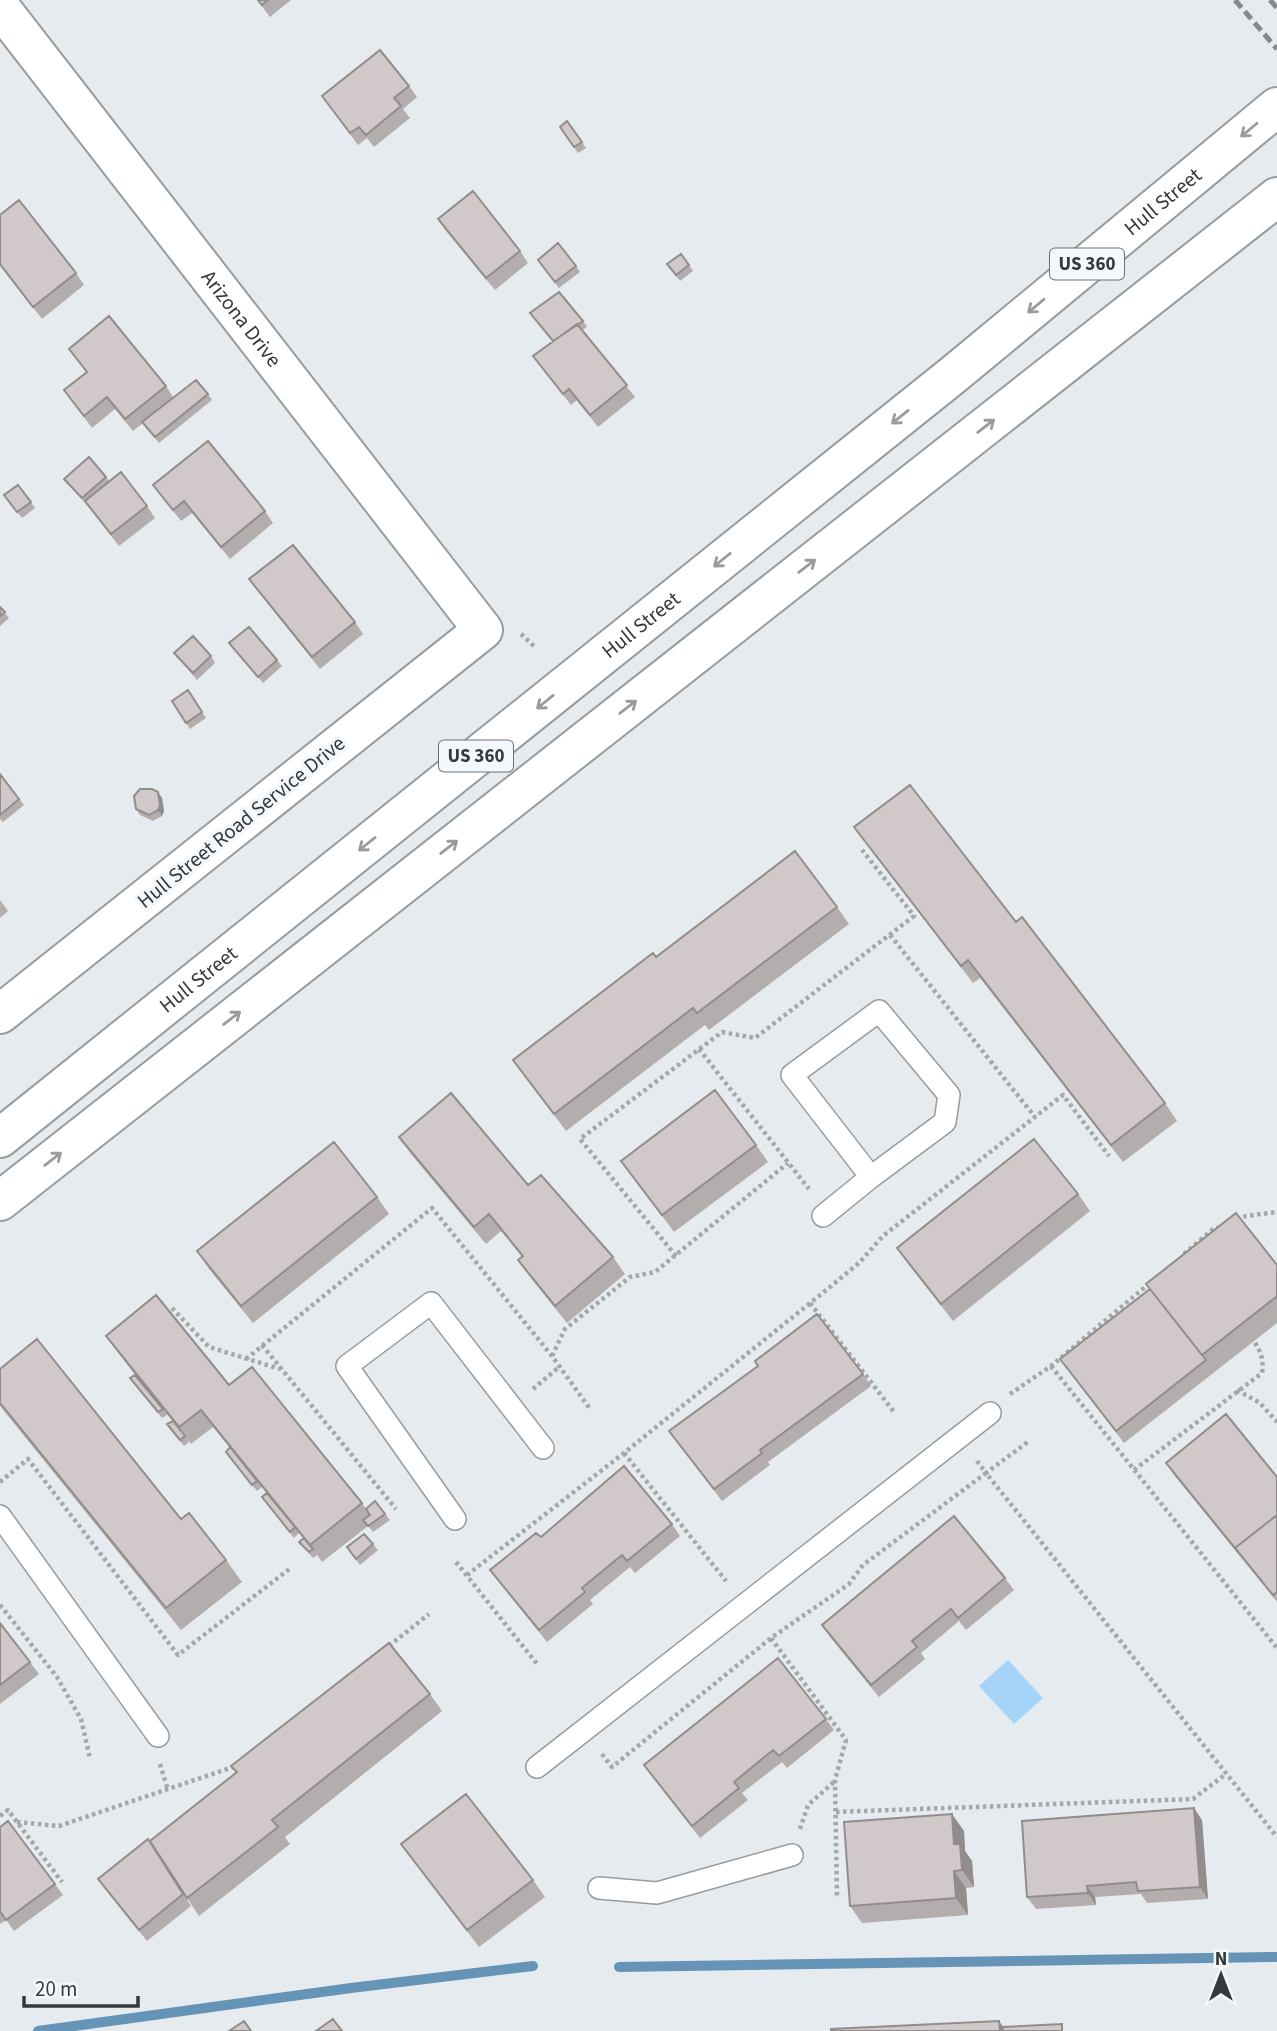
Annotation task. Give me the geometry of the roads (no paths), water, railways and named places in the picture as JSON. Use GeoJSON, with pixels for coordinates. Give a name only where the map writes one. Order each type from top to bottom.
{"type":"FeatureCollection","features":[{"type":"Feature","properties":{"kind":"main road","name":"Arizona Drive"},"geometry":{"type":"LineString","coordinates":[[0,7],[483,630]]}},
{"type":"Feature","properties":{"kind":"main road","name":"Hull Street"},"geometry":{"type":"LineString","coordinates":[[0,1138],[953,375],[1277,107]]}},
{"type":"Feature","properties":{"kind":"main road","name":"US 360"},"geometry":{"type":"LineString","coordinates":[[0,1201],[1271,203]]}},
{"type":"Feature","properties":{"kind":"main road","name":"Hull Street Road Service Drive"},"geometry":{"type":"LineString","coordinates":[[0,1014],[483,630]]}},
{"type":"Feature","properties":{"kind":"lane"},"geometry":{"type":"LineString","coordinates":[[823,1216],[870,1177],[945,1122],[949,1095],[879,1011],[792,1075],[870,1177]]}},
{"type":"Feature","properties":{"kind":"lane"},"geometry":{"type":"LineString","coordinates":[[455,1519],[348,1366],[431,1303],[543,1448]]}},
{"type":"Feature","properties":{"kind":"lane"},"geometry":{"type":"LineString","coordinates":[[537,1767],[990,1413]]}},
{"type":"Feature","properties":{"kind":"lane"},"geometry":{"type":"LineString","coordinates":[[0,1516],[158,1736]]}},
{"type":"Feature","properties":{"kind":"lane"},"geometry":{"type":"LineString","coordinates":[[599,1888],[657,1893],[792,1855]]}},
{"type":"Feature","properties":{"kind":"waterway"},"geometry":{"type":"LineString","coordinates":[[619,1967],[1277,1957]]}},
{"type":"Feature","properties":{"kind":"waterway"},"geometry":{"type":"LineString","coordinates":[[38,2031],[533,1966]]}},
{"type":"Feature","properties":{"kind":"railway"},"geometry":{"type":"LineString","coordinates":[[1235,0],[1277,49]]}},
{"type":"Feature","properties":{"kind":"railway"},"geometry":{"type":"LineString","coordinates":[[1270,0],[1277,8]]}}]}
